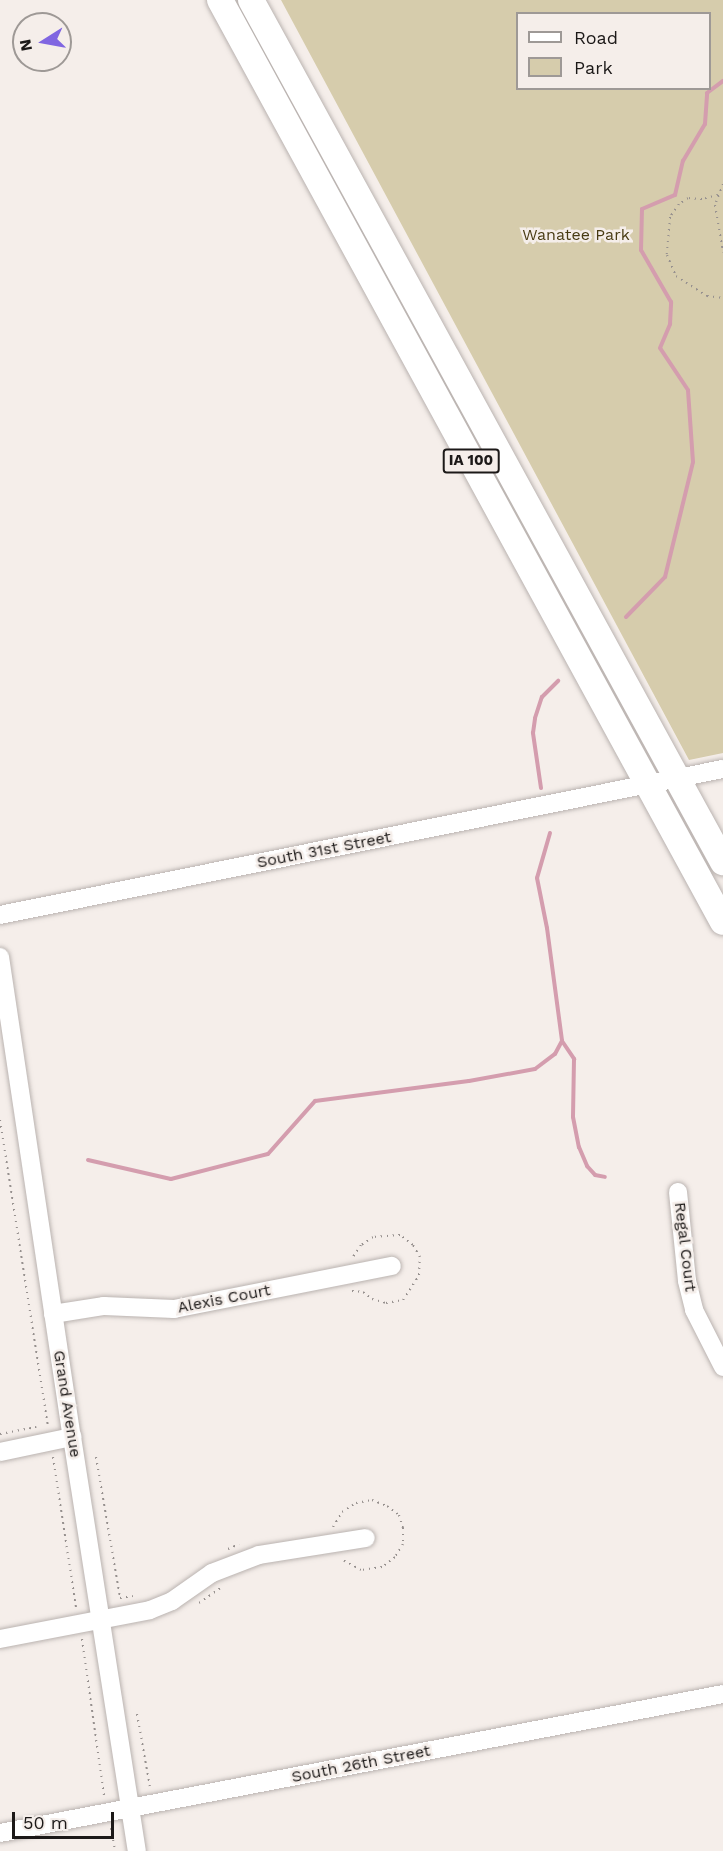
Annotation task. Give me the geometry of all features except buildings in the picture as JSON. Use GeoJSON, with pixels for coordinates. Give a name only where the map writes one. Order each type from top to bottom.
{"type":"FeatureCollection","features":[{"type":"Feature","properties":{"kind":"highway","name":"IA 100"},"geometry":{"type":"LineString","coordinates":[[220,0],[723,922]]}},
{"type":"Feature","properties":{"kind":"highway","name":"IA 100"},"geometry":{"type":"LineString","coordinates":[[251,0],[723,862]]}},
{"type":"Feature","properties":{"kind":"street","name":"South 31st Street"},"geometry":{"type":"LineString","coordinates":[[0,915],[723,769]]}},
{"type":"Feature","properties":{"kind":"street","name":"Grand Avenue"},"geometry":{"type":"LineString","coordinates":[[0,957],[5,1036],[53,1314],[138,1851]]}},
{"type":"Feature","properties":{"kind":"street","name":"Regal Court"},"geometry":{"type":"LineString","coordinates":[[678,1192],[687,1281],[694,1310],[723,1367]]}},
{"type":"Feature","properties":{"kind":"street","name":"Alexis Court"},"geometry":{"type":"LineString","coordinates":[[53,1314],[104,1306],[174,1309],[392,1266]]}},
{"type":"Feature","properties":{"kind":"street"},"geometry":{"type":"LineString","coordinates":[[0,1452],[72,1437]]}},
{"type":"Feature","properties":{"kind":"street"},"geometry":{"type":"LineString","coordinates":[[0,1639],[150,1610],[172,1601],[212,1573],[259,1555],[366,1538]]}},
{"type":"Feature","properties":{"kind":"street","name":"South 26th Street"},"geometry":{"type":"LineString","coordinates":[[0,1833],[723,1694]]}},
{"type":"Feature","properties":{"kind":"path"},"geometry":{"type":"LineString","coordinates":[[723,184],[715,205],[723,252]]}},
{"type":"Feature","properties":{"kind":"path"},"geometry":{"type":"LineString","coordinates":[[718,195],[702,199],[688,198],[679,204],[670,217],[667,255],[675,276],[707,296],[723,298]]}},
{"type":"Feature","properties":{"kind":"path"},"geometry":{"type":"LineString","coordinates":[[0,1120],[48,1425],[0,1434]]}},
{"type":"Feature","properties":{"kind":"path"},"geometry":{"type":"LineString","coordinates":[[53,1456],[77,1608],[66,1610]]}},
{"type":"Feature","properties":{"kind":"path"},"geometry":{"type":"LineString","coordinates":[[72,1641],[82,1639],[105,1796],[93,1798]]}},
{"type":"Feature","properties":{"kind":"path"},"geometry":{"type":"LineString","coordinates":[[137,1714],[149,1787],[161,1785]]}},
{"type":"Feature","properties":{"kind":"path"},"geometry":{"type":"LineString","coordinates":[[100,1830],[111,1827],[115,1851]]}},
{"type":"Feature","properties":{"kind":"green space","name":"Wanatee Park"},"geometry":{"type":"Polygon","coordinates":[[[281,0],[723,0],[723,753],[689,760],[281,0]]]}},
{"type":"Feature","properties":{"kind":"waterway"},"geometry":{"type":"LineString","coordinates":[[626,617],[665,577],[693,462],[688,390],[660,348],[670,324],[671,302],[641,250],[642,209],[675,195],[683,161],[705,124],[707,93],[723,81]]}},
{"type":"Feature","properties":{"kind":"waterway"},"geometry":{"type":"LineString","coordinates":[[541,788],[533,733],[535,718],[542,697],[558,681]]}},
{"type":"Feature","properties":{"kind":"waterway"},"geometry":{"type":"LineString","coordinates":[[550,833],[537,878],[547,928],[562,1041],[574,1059],[573,1117],[579,1147],[587,1166],[595,1175],[605,1177]]}},
{"type":"Feature","properties":{"kind":"waterway"},"geometry":{"type":"LineString","coordinates":[[88,1160],[171,1179],[268,1154],[315,1101],[469,1081],[535,1069],[555,1054],[562,1041]]}}]}
